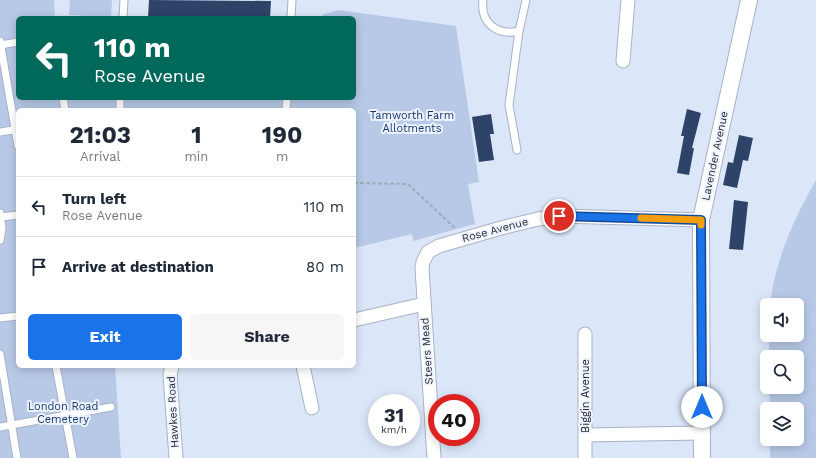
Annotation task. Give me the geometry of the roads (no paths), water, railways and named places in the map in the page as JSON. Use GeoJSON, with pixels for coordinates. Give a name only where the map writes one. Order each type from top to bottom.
{"type":"FeatureCollection","features":[{"type":"Feature","properties":{"kind":"street"},"geometry":{"type":"LineString","coordinates":[[623,61],[628,0]]}},
{"type":"Feature","properties":{"kind":"street","name":"Lavender Avenue"},"geometry":{"type":"LineString","coordinates":[[702,458],[701,220],[748,0]]}},
{"type":"Feature","properties":{"kind":"street","name":"Rose Avenue"},"geometry":{"type":"LineString","coordinates":[[422,268],[425,257],[433,249],[501,228],[559,216],[701,220]]}},
{"type":"Feature","properties":{"kind":"street","name":"Steers Mead"},"geometry":{"type":"LineString","coordinates":[[422,268],[434,458]]}},
{"type":"Feature","properties":{"kind":"street"},"geometry":{"type":"LineString","coordinates":[[356,320],[424,304]]}},
{"type":"Feature","properties":{"kind":"street","name":"Biggin Avenue"},"geometry":{"type":"LineString","coordinates":[[585,334],[585,458]]}},
{"type":"Feature","properties":{"kind":"street","name":"Hawkes Road"},"geometry":{"type":"LineString","coordinates":[[172,368],[170,375],[176,458]]}},
{"type":"Feature","properties":{"kind":"street"},"geometry":{"type":"LineString","coordinates":[[303,368],[312,408]]}},
{"type":"Feature","properties":{"kind":"street"},"geometry":{"type":"LineString","coordinates":[[585,435],[701,434]]}},
{"type":"Feature","properties":{"kind":"lane"},"geometry":{"type":"LineString","coordinates":[[123,16],[124,0]]}},
{"type":"Feature","properties":{"kind":"lane"},"geometry":{"type":"LineString","coordinates":[[291,16],[292,0]]}},
{"type":"Feature","properties":{"kind":"lane"},"geometry":{"type":"LineString","coordinates":[[483,0],[484,15],[489,24],[498,30],[519,31]]}},
{"type":"Feature","properties":{"kind":"lane"},"geometry":{"type":"LineString","coordinates":[[517,150],[509,105],[519,31],[526,0]]}},
{"type":"Feature","properties":{"kind":"lane"},"geometry":{"type":"LineString","coordinates":[[16,42],[0,44],[16,124]]}},
{"type":"Feature","properties":{"kind":"lane"},"geometry":{"type":"LineString","coordinates":[[0,132],[16,129]]}},
{"type":"Feature","properties":{"kind":"lane"},"geometry":{"type":"LineString","coordinates":[[0,240],[2,229],[1,215],[16,215]]}},
{"type":"Feature","properties":{"kind":"lane"},"geometry":{"type":"LineString","coordinates":[[0,318],[16,316]]}},
{"type":"Feature","properties":{"kind":"lane"},"geometry":{"type":"LineString","coordinates":[[0,354],[17,458]]}},
{"type":"Feature","properties":{"kind":"lane"},"geometry":{"type":"LineString","coordinates":[[56,368],[73,458]]}},
{"type":"Feature","properties":{"kind":"lane"},"geometry":{"type":"LineString","coordinates":[[0,427],[111,407]]}},
{"type":"Feature","properties":{"kind":"park label","name":"Tamworth Farm Allotments"},"geometry":{"type":"Point","coordinates":[412,121]}},
{"type":"Feature","properties":{"kind":"park label","name":"London Road Cemetery"},"geometry":{"type":"Point","coordinates":[63,412]}}]}
